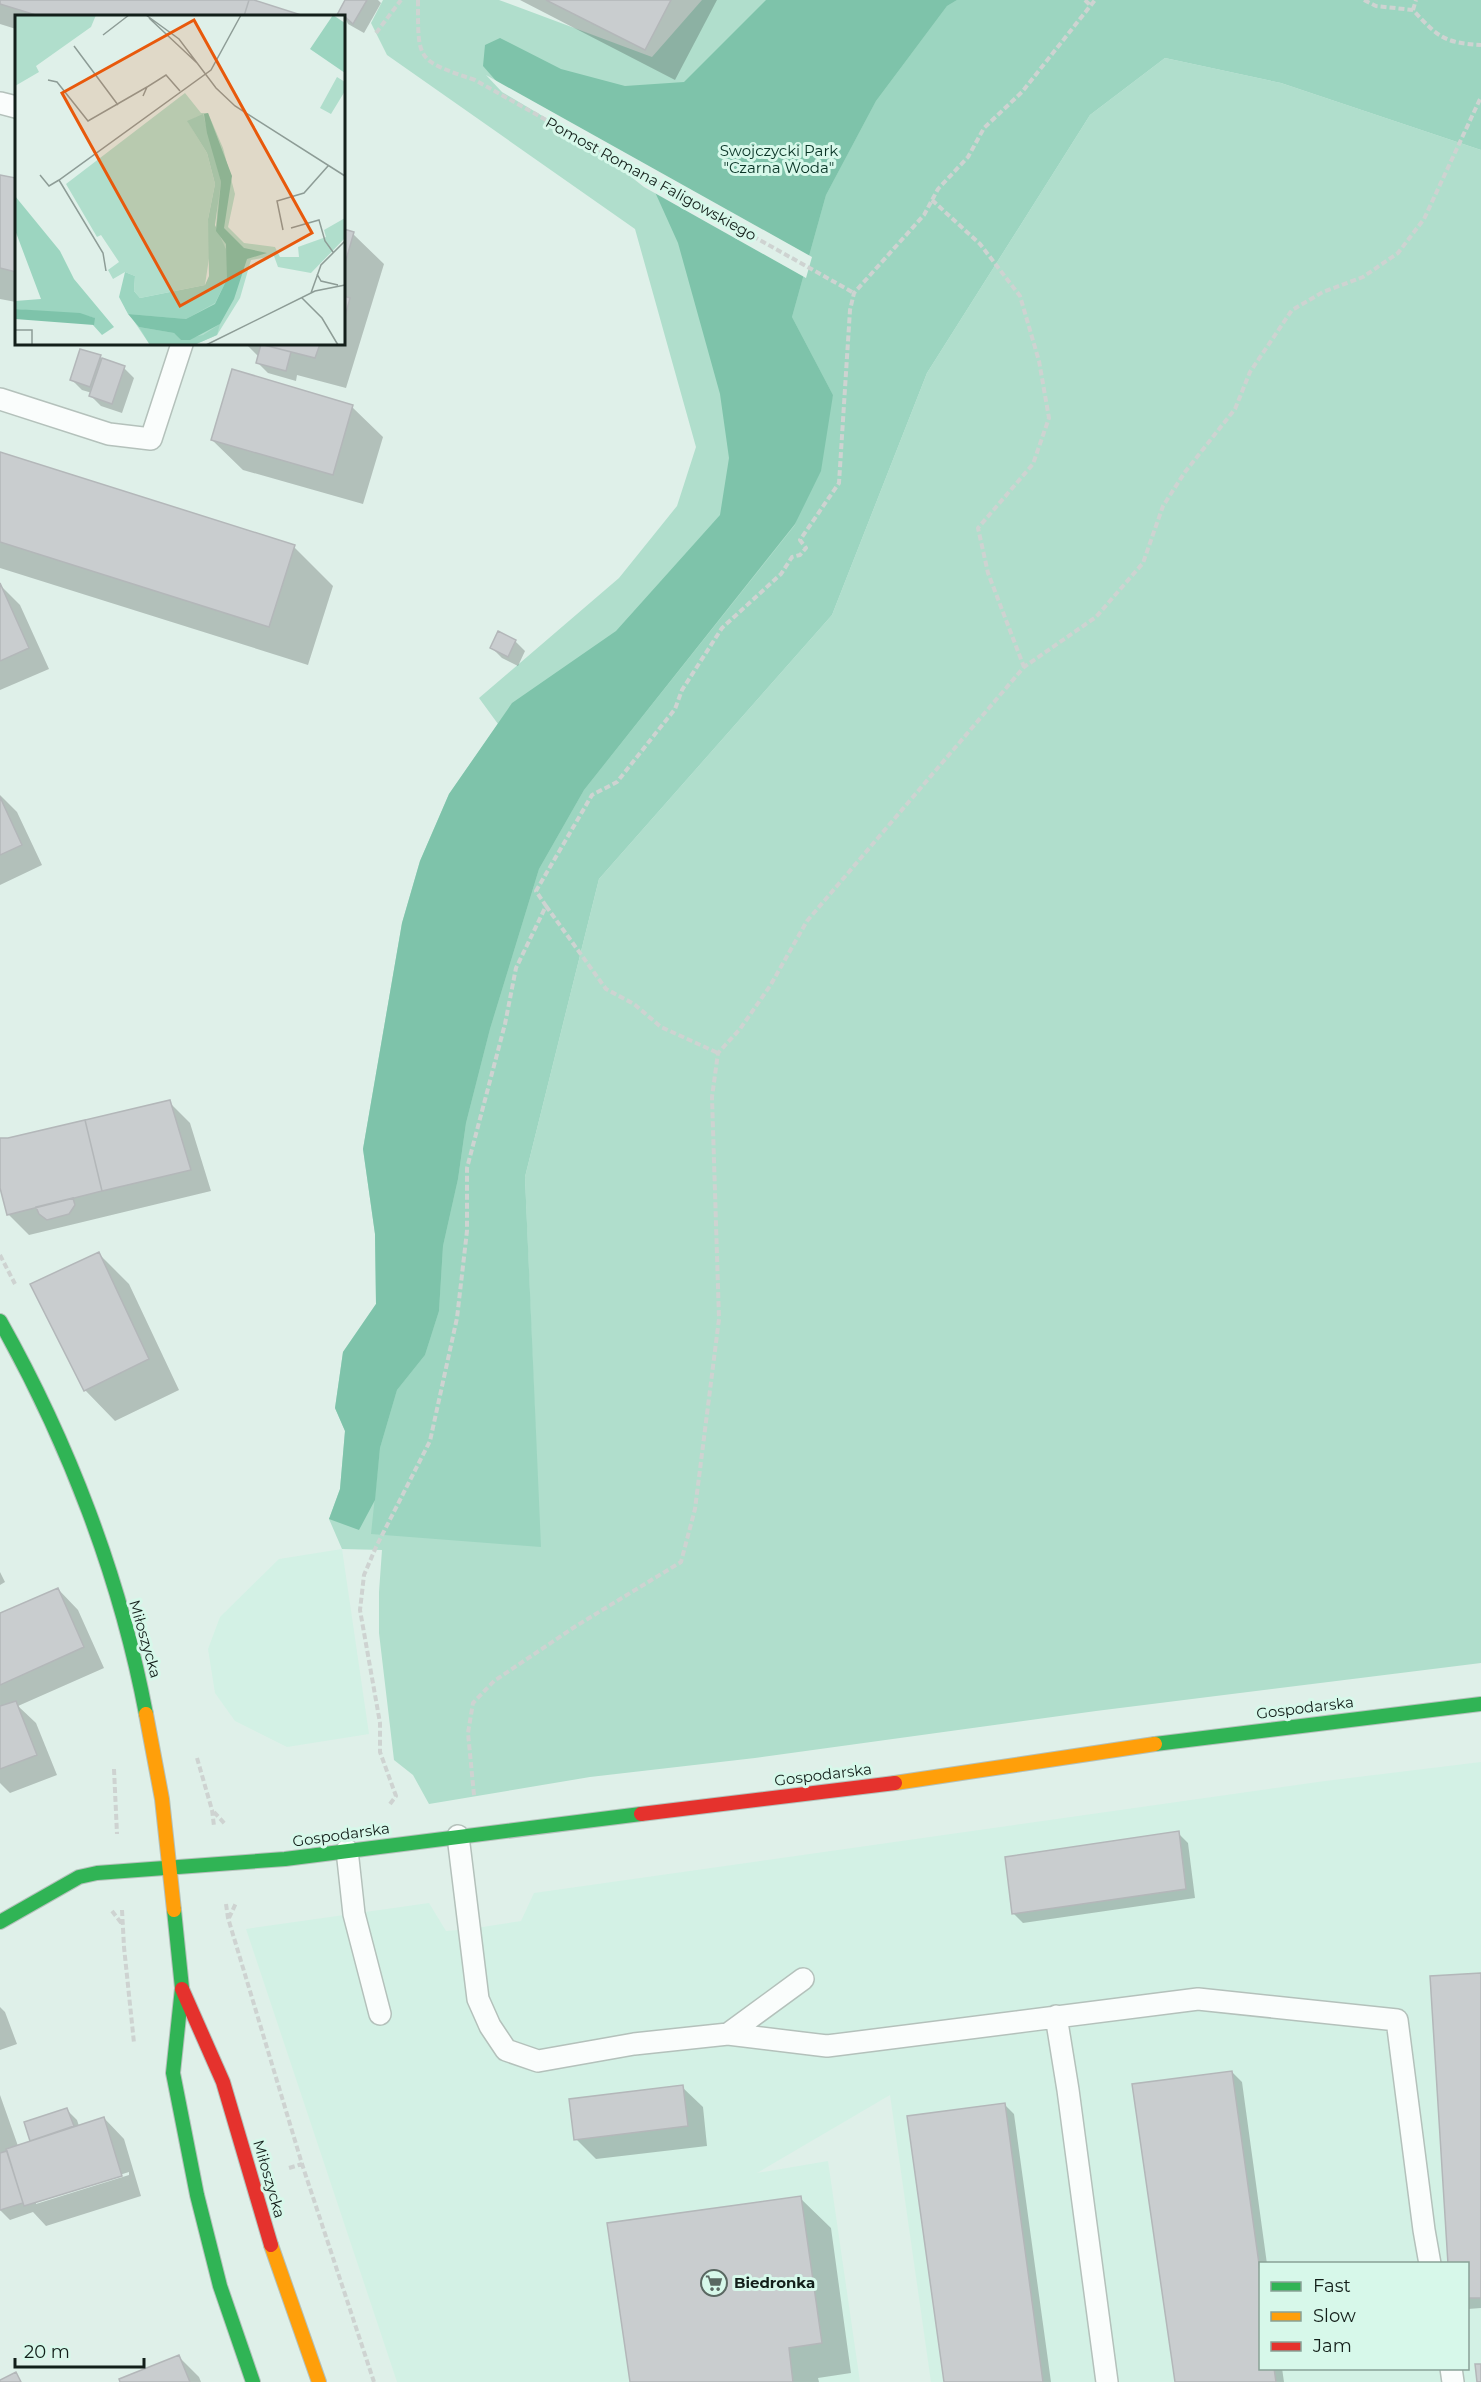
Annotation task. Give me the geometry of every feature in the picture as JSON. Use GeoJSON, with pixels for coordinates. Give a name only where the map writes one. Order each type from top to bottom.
{"type":"FeatureCollection","features":[{"type":"Feature","properties":{"kind":"street","name":"Miłoszycka"},"geometry":{"type":"LineString","coordinates":[[0,1321],[27,1369],[98,1536],[142,1693],[162,1799],[182,1988],[172,2073],[197,2195],[220,2286],[253,2382]]}},
{"type":"Feature","properties":{"kind":"street","name":"Gospodarska"},"geometry":{"type":"LineString","coordinates":[[0,1922],[80,1877],[97,1873],[242,1865],[908,1781],[1215,1735],[1481,1704]]}},
{"type":"Feature","properties":{"kind":"street","name":"Miłoszycka"},"geometry":{"type":"LineString","coordinates":[[182,1988],[223,2082],[276,2260],[319,2382]]}},
{"type":"Feature","properties":{"kind":"lane"},"geometry":{"type":"LineString","coordinates":[[0,103],[15,107]]}},
{"type":"Feature","properties":{"kind":"lane"},"geometry":{"type":"LineString","coordinates":[[0,399],[109,434],[151,439],[182,345]]}},
{"type":"Feature","properties":{"kind":"lane"},"geometry":{"type":"LineString","coordinates":[[458,1836],[478,1999],[490,2026],[506,2050],[538,2061],[634,2044],[728,2034],[827,2046],[1198,1999],[1397,2020],[1430,2262]]}},
{"type":"Feature","properties":{"kind":"lane"},"geometry":{"type":"LineString","coordinates":[[347,1850],[354,1914],[380,2013]]}},
{"type":"Feature","properties":{"kind":"lane"},"geometry":{"type":"LineString","coordinates":[[728,2034],[803,1979]]}},
{"type":"Feature","properties":{"kind":"lane"},"geometry":{"type":"LineString","coordinates":[[1056,2016],[1107,2382]]}},
{"type":"Feature","properties":{"kind":"path"},"geometry":{"type":"LineString","coordinates":[[376,33],[401,0]]}},
{"type":"Feature","properties":{"kind":"path","name":"Pomost Romana Faligowskiego"},"geometry":{"type":"LineString","coordinates":[[418,0],[418,46],[428,61],[439,68],[475,80],[854,293]]}},
{"type":"Feature","properties":{"kind":"path"},"geometry":{"type":"LineString","coordinates":[[1086,0],[1091,6]]}},
{"type":"Feature","properties":{"kind":"path"},"geometry":{"type":"LineString","coordinates":[[718,1053],[661,1027],[634,1004],[606,989],[536,891],[592,795],[617,782],[675,709],[682,690],[722,628],[781,574],[792,557],[800,555],[806,548],[800,540],[839,483],[850,310],[854,293],[924,214],[938,189],[968,157],[984,128],[1022,92],[1095,0]]}},
{"type":"Feature","properties":{"kind":"path"},"geometry":{"type":"LineString","coordinates":[[1364,0],[1376,6],[1413,10],[1433,32],[1440,36],[1456,44],[1481,45]]}},
{"type":"Feature","properties":{"kind":"path"},"geometry":{"type":"LineString","coordinates":[[1413,10],[1416,0]]}},
{"type":"Feature","properties":{"kind":"path"},"geometry":{"type":"LineString","coordinates":[[474,1797],[468,1733],[473,1704],[494,1681],[576,1626],[681,1562],[695,1509],[719,1319],[712,1097],[718,1053],[740,1029],[770,986],[807,921],[1024,667],[1096,616],[1143,563],[1164,506],[1185,472],[1235,409],[1250,372],[1292,310],[1323,292],[1363,277],[1398,253],[1424,219],[1481,97]]}},
{"type":"Feature","properties":{"kind":"path"},"geometry":{"type":"LineString","coordinates":[[932,200],[980,244],[1020,296],[1040,361],[1049,418],[1033,464],[978,528],[988,573],[1024,667]]}},
{"type":"Feature","properties":{"kind":"path"},"geometry":{"type":"LineString","coordinates":[[387,1808],[396,1796],[380,1752],[380,1723],[360,1610],[364,1575],[430,1441],[457,1318],[467,1231],[467,1168],[505,1024],[516,968],[546,906]]}},
{"type":"Feature","properties":{"kind":"path"},"geometry":{"type":"LineString","coordinates":[[228,1918],[302,2164],[374,2382]]}},
{"type":"Feature","properties":{"kind":"shaded area"},"geometry":{"type":"Polygon","coordinates":[[[766,0],[957,0],[947,6],[876,101],[826,195],[792,317],[833,395],[821,471],[795,524],[584,790],[539,869],[490,1029],[466,1123],[458,1179],[443,1246],[439,1311],[425,1355],[397,1390],[380,1448],[375,1500],[359,1530],[329,1519],[340,1489],[345,1431],[335,1408],[343,1352],[376,1304],[375,1234],[363,1149],[402,923],[420,861],[449,794],[512,703],[616,631],[720,515],[729,458],[720,394],[678,243],[655,192],[590,140],[504,90],[483,66],[485,45],[500,38],[561,69],[625,86],[684,82],[766,0]]]}},
{"type":"Feature","properties":{"kind":"shaded area"},"geometry":{"type":"Polygon","coordinates":[[[957,0],[1481,0],[1481,150],[1281,83],[1165,58],[1090,115],[927,373],[832,615],[599,879],[525,1177],[541,1547],[371,1534],[380,1448],[397,1390],[425,1355],[439,1311],[443,1246],[458,1179],[466,1123],[490,1029],[539,869],[584,790],[795,525],[833,395],[792,317],[826,195],[876,101],[947,6],[957,0]]]}},
{"type":"Feature","properties":{"kind":"shaded area"},"geometry":{"type":"Polygon","coordinates":[[[342,1549],[369,1734],[287,1747],[235,1721],[215,1693],[208,1649],[220,1617],[279,1559],[342,1549]]]}},
{"type":"Feature","properties":{"kind":"shaded area"},"geometry":{"type":"Polygon","coordinates":[[[1481,1762],[1481,2382],[931,2382],[890,2095],[757,2173],[828,2161],[860,2382],[397,2382],[246,1929],[429,1903],[446,1931],[470,1929],[521,1921],[534,1893],[1325,1781],[1481,1762]]]}},
{"type":"Feature","properties":{"kind":"green space","name":"Swojczycki Park \"Czarna Woda\""},"geometry":{"type":"Polygon","coordinates":[[[383,0],[499,0],[652,57],[702,0],[1125,0],[841,512],[570,852],[487,1155],[540,1546],[525,1177],[599,879],[832,615],[927,373],[1090,115],[1165,58],[1281,83],[1481,150],[1481,1663],[1096,1711],[755,1758],[590,1777],[429,1804],[413,1775],[394,1760],[379,1633],[382,1550],[342,1549],[329,1519],[340,1489],[345,1431],[335,1408],[343,1352],[376,1304],[375,1234],[363,1149],[402,923],[420,861],[449,794],[498,724],[479,698],[619,578],[677,506],[696,447],[635,229],[387,55],[371,23],[383,0]]]}},
{"type":"Feature","properties":{"kind":"pier"},"geometry":{"type":"Polygon","coordinates":[[[486,75],[812,257],[806,278],[644,187],[588,143],[502,92],[486,75]]]}},
{"type":"Feature","properties":{"kind":"building"},"geometry":{"type":"Polygon","coordinates":[[[0,0],[249,0],[244,15],[36,15],[0,4],[0,0]]]}},
{"type":"Feature","properties":{"kind":"building"},"geometry":{"type":"Polygon","coordinates":[[[249,0],[254,0],[301,15],[244,15],[249,0]]]}},
{"type":"Feature","properties":{"kind":"building"},"geometry":{"type":"Polygon","coordinates":[[[345,0],[367,0],[353,24],[345,15],[337,15],[345,0]]]}},
{"type":"Feature","properties":{"kind":"building"},"geometry":{"type":"Polygon","coordinates":[[[546,0],[671,0],[645,50],[546,0]]]}},
{"type":"Feature","properties":{"kind":"building"},"geometry":{"type":"Polygon","coordinates":[[[0,175],[15,178],[15,272],[0,268],[0,175]]]}},
{"type":"Feature","properties":{"kind":"building"},"geometry":{"type":"Polygon","coordinates":[[[345,229],[354,232],[345,264],[345,229]]]}},
{"type":"Feature","properties":{"kind":"building"},"geometry":{"type":"Polygon","coordinates":[[[345,296],[350,298],[345,316],[345,296]]]}},
{"type":"Feature","properties":{"kind":"building"},"geometry":{"type":"Polygon","coordinates":[[[261,345],[291,352],[286,371],[256,363],[261,345]]]}},
{"type":"Feature","properties":{"kind":"building"},"geometry":{"type":"Polygon","coordinates":[[[264,345],[320,345],[315,358],[264,345]]]}},
{"type":"Feature","properties":{"kind":"building"},"geometry":{"type":"Polygon","coordinates":[[[80,349],[101,355],[90,387],[70,380],[80,349]]]}},
{"type":"Feature","properties":{"kind":"building"},"geometry":{"type":"Polygon","coordinates":[[[102,358],[125,366],[112,404],[89,396],[102,358]]]}},
{"type":"Feature","properties":{"kind":"building"},"geometry":{"type":"Polygon","coordinates":[[[232,369],[353,405],[333,475],[211,440],[232,369]]]}},
{"type":"Feature","properties":{"kind":"building"},"geometry":{"type":"Polygon","coordinates":[[[0,452],[295,545],[269,627],[0,542],[0,452]]]}},
{"type":"Feature","properties":{"kind":"building"},"geometry":{"type":"Polygon","coordinates":[[[0,583],[29,648],[0,661],[0,583]]]}},
{"type":"Feature","properties":{"kind":"building"},"geometry":{"type":"Polygon","coordinates":[[[498,631],[516,640],[508,657],[490,648],[498,631]]]}},
{"type":"Feature","properties":{"kind":"building"},"geometry":{"type":"Polygon","coordinates":[[[0,797],[22,845],[0,855],[0,797]]]}},
{"type":"Feature","properties":{"kind":"building"},"geometry":{"type":"Polygon","coordinates":[[[170,1100],[191,1170],[102,1191],[85,1120],[170,1100]]]}},
{"type":"Feature","properties":{"kind":"building"},"geometry":{"type":"Polygon","coordinates":[[[85,1120],[102,1191],[7,1215],[0,1188],[0,1138],[85,1120]]]}},
{"type":"Feature","properties":{"kind":"building"},"geometry":{"type":"Polygon","coordinates":[[[73,1198],[75,1205],[69,1214],[47,1220],[39,1214],[36,1207],[73,1198]]]}},
{"type":"Feature","properties":{"kind":"building"},"geometry":{"type":"Polygon","coordinates":[[[99,1252],[149,1359],[84,1391],[30,1284],[99,1252]]]}},
{"type":"Feature","properties":{"kind":"building"},"geometry":{"type":"Polygon","coordinates":[[[58,1588],[84,1647],[0,1685],[0,1613],[58,1588]]]}},
{"type":"Feature","properties":{"kind":"building"},"geometry":{"type":"Polygon","coordinates":[[[16,1701],[37,1755],[0,1769],[0,1706],[16,1701]]]}},
{"type":"Feature","properties":{"kind":"building"},"geometry":{"type":"Polygon","coordinates":[[[1179,1831],[1186,1889],[1012,1914],[1005,1857],[1179,1831]]]}},
{"type":"Feature","properties":{"kind":"building"},"geometry":{"type":"Polygon","coordinates":[[[1481,1973],[1481,2298],[1469,2298],[1469,2262],[1448,2262],[1430,1976],[1481,1973]]]}},
{"type":"Feature","properties":{"kind":"building"},"geometry":{"type":"Polygon","coordinates":[[[1232,2071],[1259,2264],[1259,2370],[1274,2370],[1276,2382],[1175,2382],[1132,2084],[1232,2071]]]}},
{"type":"Feature","properties":{"kind":"building"},"geometry":{"type":"Polygon","coordinates":[[[683,2085],[688,2126],[574,2140],[569,2099],[683,2085]]]}},
{"type":"Feature","properties":{"kind":"building"},"geometry":{"type":"Polygon","coordinates":[[[1005,2103],[1043,2382],[944,2382],[907,2116],[1005,2103]]]}},
{"type":"Feature","properties":{"kind":"building"},"geometry":{"type":"Polygon","coordinates":[[[67,2108],[74,2126],[30,2141],[24,2122],[67,2108]]]}},
{"type":"Feature","properties":{"kind":"building"},"geometry":{"type":"Polygon","coordinates":[[[104,2117],[122,2176],[24,2206],[6,2149],[104,2117]]]}},
{"type":"Feature","properties":{"kind":"building"},"geometry":{"type":"Polygon","coordinates":[[[7,2151],[23,2203],[0,2210],[0,2153],[7,2151]]]}},
{"type":"Feature","properties":{"kind":"building","name":"Biedronka"},"geometry":{"type":"Polygon","coordinates":[[[801,2196],[822,2343],[789,2348],[793,2382],[630,2382],[607,2223],[801,2196]]]}},
{"type":"Feature","properties":{"kind":"building"},"geometry":{"type":"Polygon","coordinates":[[[179,2355],[190,2382],[120,2382],[119,2379],[179,2355]]]}},
{"type":"Feature","properties":{"kind":"building"},"geometry":{"type":"Polygon","coordinates":[[[1475,2364],[1481,2364],[1481,2382],[1477,2382],[1475,2364]]]}},
{"type":"Feature","properties":{"kind":"building"},"geometry":{"type":"Polygon","coordinates":[[[16,2372],[21,2382],[0,2382],[0,2380],[16,2372]]]}},
{"type":"Feature","properties":{"kind":"traffic: fast"},"geometry":{"type":"LineString","coordinates":[[0,1321],[48,1414],[89,1512],[122,1612],[146,1714]]}},
{"type":"Feature","properties":{"kind":"traffic: fast"},"geometry":{"type":"LineString","coordinates":[[1155,1744],[1481,1704]]}},
{"type":"Feature","properties":{"kind":"traffic: fast"},"geometry":{"type":"LineString","coordinates":[[0,1922],[79,1877],[97,1873],[285,1859],[641,1814]]}},
{"type":"Feature","properties":{"kind":"traffic: fast"},"geometry":{"type":"LineString","coordinates":[[174,1910],[182,1988],[173,2073],[197,2195],[220,2286],[253,2382]]}},
{"type":"Feature","properties":{"kind":"traffic: slow"},"geometry":{"type":"LineString","coordinates":[[146,1714],[162,1799],[174,1910]]}},
{"type":"Feature","properties":{"kind":"traffic: slow"},"geometry":{"type":"LineString","coordinates":[[895,1783],[1155,1744]]}},
{"type":"Feature","properties":{"kind":"traffic: slow"},"geometry":{"type":"LineString","coordinates":[[271,2245],[319,2382]]}},
{"type":"Feature","properties":{"kind":"traffic: jam"},"geometry":{"type":"LineString","coordinates":[[641,1814],[895,1783]]}},
{"type":"Feature","properties":{"kind":"traffic: jam"},"geometry":{"type":"LineString","coordinates":[[182,1989],[223,2082],[271,2245]]}},
{"type":"Feature","properties":{"kind":"place","name":"Biedronka"},"geometry":{"type":"Point","coordinates":[714,2283]}}]}
